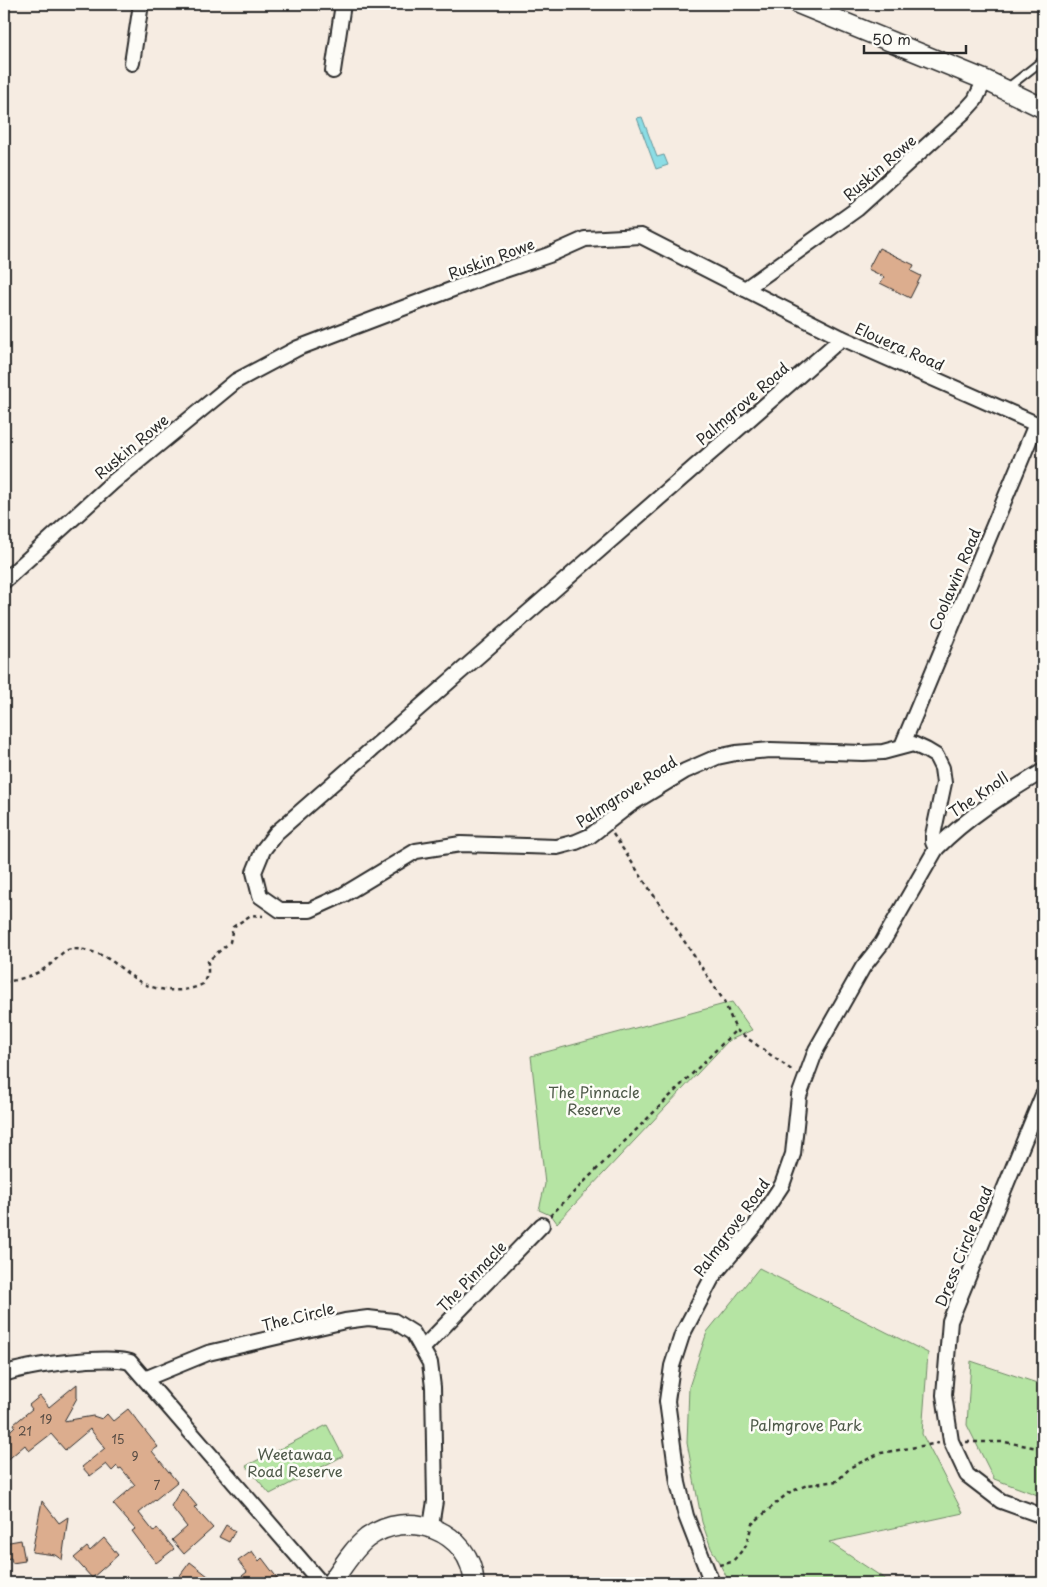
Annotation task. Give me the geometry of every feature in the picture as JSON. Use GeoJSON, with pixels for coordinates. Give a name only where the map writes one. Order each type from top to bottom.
{"type":"FeatureCollection","features":[{"type":"Feature","properties":{"kind":"street"},"geometry":{"type":"LineString","coordinates":[[132,63],[141,4]]}},
{"type":"Feature","properties":{"kind":"street"},"geometry":{"type":"LineString","coordinates":[[333,71],[343,4]]}},
{"type":"Feature","properties":{"kind":"street"},"geometry":{"type":"LineString","coordinates":[[799,4],[985,80],[1043,108]]}},
{"type":"Feature","properties":{"kind":"street","name":"Ruskin Rowe"},"geometry":{"type":"LineString","coordinates":[[4,581],[113,482],[236,381],[298,348],[490,275],[549,255],[585,239],[641,236],[745,289],[857,209],[965,111],[975,100],[985,80]]}},
{"type":"Feature","properties":{"kind":"street","name":"Elouera Road"},"geometry":{"type":"LineString","coordinates":[[745,289],[842,338],[1040,426]]}},
{"type":"Feature","properties":{"kind":"street","name":"Palmgrove Road"},"geometry":{"type":"LineString","coordinates":[[712,1583],[686,1516],[678,1483],[667,1401],[672,1366],[682,1335],[713,1276],[755,1226],[782,1185],[793,1154],[799,1096],[816,1050],[858,975],[882,942],[936,849],[933,835],[944,784],[942,768],[936,756],[913,744],[883,752],[771,750],[716,757],[685,771],[606,823],[590,836],[576,842],[557,847],[461,844],[416,851],[343,895],[310,910],[280,910],[260,896],[254,872],[263,850],[276,834],[842,338]]}},
{"type":"Feature","properties":{"kind":"street","name":"Coolawin Road"},"geometry":{"type":"LineString","coordinates":[[902,746],[1040,426]]}},
{"type":"Feature","properties":{"kind":"street","name":"The Knoll"},"geometry":{"type":"LineString","coordinates":[[936,849],[955,829],[981,809],[1043,771]]}},
{"type":"Feature","properties":{"kind":"street","name":"Dress Circle Road"},"geometry":{"type":"LineString","coordinates":[[1043,1095],[950,1321],[944,1395],[950,1441],[967,1475],[1000,1502],[1043,1516]]}},
{"type":"Feature","properties":{"kind":"street","name":"The Pinnacle"},"geometry":{"type":"LineString","coordinates":[[422,1349],[542,1225]]}},
{"type":"Feature","properties":{"kind":"street","name":"The Circle"},"geometry":{"type":"LineString","coordinates":[[147,1378],[208,1354],[345,1321],[368,1318],[394,1321],[413,1333],[430,1363],[433,1387],[435,1501],[431,1526]]}},
{"type":"Feature","properties":{"kind":"street"},"geometry":{"type":"LineString","coordinates":[[4,1374],[31,1367],[113,1359],[130,1362],[147,1378],[321,1583]]}},
{"type":"Feature","properties":{"kind":"street"},"geometry":{"type":"LineString","coordinates":[[331,1583],[355,1550],[367,1538],[389,1526],[410,1524],[431,1526],[451,1538],[465,1552],[473,1572],[474,1583]]}},
{"type":"Feature","properties":{"kind":"lane"},"geometry":{"type":"LineString","coordinates":[[1006,89],[1043,60]]}},
{"type":"Feature","properties":{"kind":"path"},"geometry":{"type":"LineString","coordinates":[[606,823],[724,1001],[736,1030],[790,1070],[806,1076]]}},
{"type":"Feature","properties":{"kind":"path"},"geometry":{"type":"LineString","coordinates":[[4,982],[20,980],[47,967],[62,951],[76,949],[102,956],[144,984],[168,990],[192,990],[203,984],[208,973],[208,961],[230,942],[233,927],[251,915],[268,916],[280,910]]}},
{"type":"Feature","properties":{"kind":"path"},"geometry":{"type":"LineString","coordinates":[[542,1225],[736,1030]]}},
{"type":"Feature","properties":{"kind":"path"},"geometry":{"type":"LineString","coordinates":[[705,1568],[732,1562],[746,1546],[752,1524],[788,1493],[807,1485],[837,1481],[851,1467],[881,1453],[950,1441],[1004,1442],[1043,1449]]}},
{"type":"Feature","properties":{"kind":"green space","name":"The Pinnacle Reserve"},"geometry":{"type":"Polygon","coordinates":[[[732,1002],[752,1030],[728,1041],[557,1223],[552,1216],[539,1210],[545,1184],[531,1056],[732,1002]]]}},
{"type":"Feature","properties":{"kind":"green space","name":"Palmgrove Park"},"geometry":{"type":"Polygon","coordinates":[[[759,1268],[928,1353],[922,1434],[963,1513],[829,1542],[891,1583],[730,1583],[711,1548],[702,1522],[687,1443],[689,1387],[707,1332],[759,1268]]]}},
{"type":"Feature","properties":{"kind":"green space"},"geometry":{"type":"Polygon","coordinates":[[[971,1361],[1043,1385],[1043,1497],[994,1479],[967,1425],[971,1361]]]}},
{"type":"Feature","properties":{"kind":"green space","name":"Weetawaa Road Reserve"},"geometry":{"type":"Polygon","coordinates":[[[327,1425],[343,1456],[270,1494],[246,1466],[327,1425]]]}},
{"type":"Feature","properties":{"kind":"water"},"geometry":{"type":"Polygon","coordinates":[[[642,117],[657,157],[664,155],[668,165],[656,169],[637,118],[642,117]]]}},
{"type":"Feature","properties":{"kind":"building"},"geometry":{"type":"Polygon","coordinates":[[[879,248],[914,265],[911,271],[921,276],[910,298],[880,283],[884,277],[868,269],[879,248]]]}},
{"type":"Feature","properties":{"kind":"building"},"geometry":{"type":"Polygon","coordinates":[[[77,1384],[77,1398],[64,1421],[93,1416],[102,1419],[107,1414],[113,1421],[128,1409],[158,1447],[152,1451],[177,1482],[139,1513],[154,1532],[157,1528],[174,1549],[156,1563],[132,1531],[135,1529],[113,1504],[135,1485],[121,1468],[119,1469],[117,1466],[112,1471],[106,1464],[90,1476],[82,1467],[105,1448],[90,1429],[65,1450],[51,1434],[29,1451],[25,1445],[4,1463],[4,1437],[15,1426],[14,1424],[32,1409],[29,1405],[40,1396],[49,1407],[77,1384]]]}},
{"type":"Feature","properties":{"kind":"building"},"geometry":{"type":"Polygon","coordinates":[[[182,1488],[197,1506],[194,1507],[213,1528],[184,1554],[172,1540],[187,1527],[171,1506],[182,1488]]]}},
{"type":"Feature","properties":{"kind":"building"},"geometry":{"type":"Polygon","coordinates":[[[42,1501],[59,1523],[68,1517],[62,1560],[55,1555],[32,1552],[42,1501]]]}},
{"type":"Feature","properties":{"kind":"building"},"geometry":{"type":"Polygon","coordinates":[[[226,1525],[235,1531],[229,1542],[219,1537],[226,1525]]]}},
{"type":"Feature","properties":{"kind":"building"},"geometry":{"type":"Polygon","coordinates":[[[104,1538],[118,1555],[92,1578],[74,1558],[87,1547],[90,1551],[104,1538]]]}},
{"type":"Feature","properties":{"kind":"building"},"geometry":{"type":"Polygon","coordinates":[[[21,1540],[25,1561],[12,1563],[11,1558],[4,1559],[4,1543],[21,1540]]]}},
{"type":"Feature","properties":{"kind":"building"},"geometry":{"type":"Polygon","coordinates":[[[252,1551],[259,1561],[262,1558],[281,1583],[233,1583],[247,1572],[238,1561],[252,1551]]]}},
{"type":"Feature","properties":{"kind":"building"},"geometry":{"type":"Polygon","coordinates":[[[190,1562],[217,1583],[186,1583],[178,1578],[190,1562]]]}}]}
